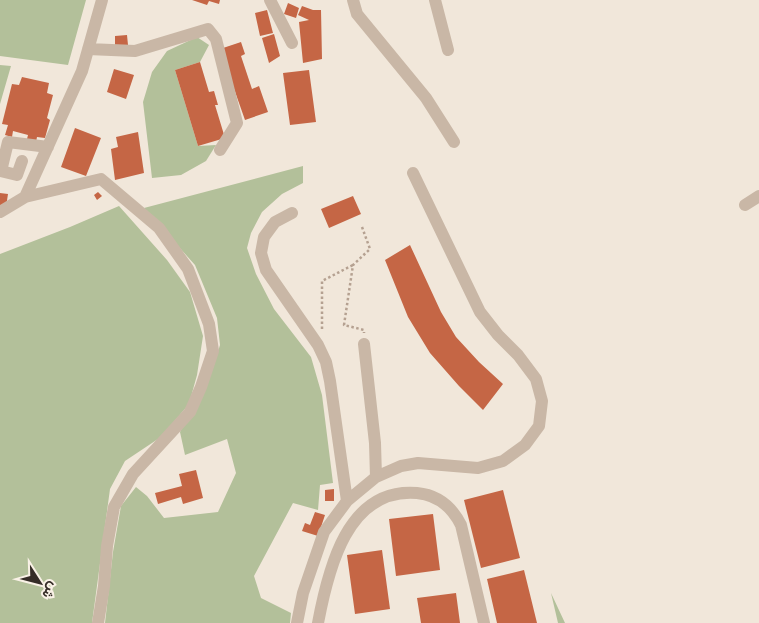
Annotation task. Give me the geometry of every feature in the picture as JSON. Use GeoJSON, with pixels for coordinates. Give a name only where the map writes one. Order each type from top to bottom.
{"type":"FeatureCollection","features":[{"type":"Feature","properties":{"kind":"street"},"geometry":{"type":"LineString","coordinates":[[25,197],[82,71],[102,0]]}},
{"type":"Feature","properties":{"kind":"street"},"geometry":{"type":"LineString","coordinates":[[270,0],[292,43]]}},
{"type":"Feature","properties":{"kind":"street"},"geometry":{"type":"LineString","coordinates":[[353,0],[357,14],[426,98],[454,142]]}},
{"type":"Feature","properties":{"kind":"street"},"geometry":{"type":"LineString","coordinates":[[435,0],[448,50]]}},
{"type":"Feature","properties":{"kind":"street"},"geometry":{"type":"LineString","coordinates":[[88,49],[135,51],[208,29],[216,39],[237,123],[220,150]]}},
{"type":"Feature","properties":{"kind":"street"},"geometry":{"type":"LineString","coordinates":[[22,161],[17,175],[1,171],[8,142],[48,147]]}},
{"type":"Feature","properties":{"kind":"street"},"geometry":{"type":"LineString","coordinates":[[297,623],[303,593],[324,532],[347,501],[376,477],[401,466],[418,463],[478,468],[503,461],[526,445],[539,426],[542,401],[536,379],[518,355],[498,335],[480,312],[413,173]]}},
{"type":"Feature","properties":{"kind":"street"},"geometry":{"type":"LineString","coordinates":[[0,212],[25,197],[101,179],[159,228],[188,269],[209,324],[212,350],[196,400],[181,423],[133,474],[114,507],[107,546],[104,586],[98,623]]}},
{"type":"Feature","properties":{"kind":"street"},"geometry":{"type":"LineString","coordinates":[[745,204],[759,196]]}},
{"type":"Feature","properties":{"kind":"street"},"geometry":{"type":"LineString","coordinates":[[292,213],[275,222],[269,229],[264,237],[261,253],[266,270],[326,362],[347,501]]}},
{"type":"Feature","properties":{"kind":"street"},"geometry":{"type":"LineString","coordinates":[[364,344],[375,443],[376,477]]}},
{"type":"Feature","properties":{"kind":"street"},"geometry":{"type":"LineString","coordinates":[[318,623],[325,585],[339,545],[358,517],[374,502],[391,495],[411,493],[426,494],[442,501],[456,514],[461,526],[484,623]]}},
{"type":"Feature","properties":{"kind":"path"},"geometry":{"type":"LineString","coordinates":[[320,351],[322,281],[353,265],[370,249],[362,228]]}},
{"type":"Feature","properties":{"kind":"path"},"geometry":{"type":"LineString","coordinates":[[353,265],[344,326],[364,330],[364,344]]}},
{"type":"Feature","properties":{"kind":"green space"},"geometry":{"type":"Polygon","coordinates":[[[0,0],[86,0],[68,65],[0,56],[0,0]]]}},
{"type":"Feature","properties":{"kind":"green space"},"geometry":{"type":"Polygon","coordinates":[[[197,37],[209,45],[200,62],[175,70],[198,146],[216,145],[206,161],[181,175],[152,178],[143,102],[152,72],[167,51],[197,37]]]}},
{"type":"Feature","properties":{"kind":"green space"},"geometry":{"type":"Polygon","coordinates":[[[0,65],[11,66],[0,104],[0,65]]]}},
{"type":"Feature","properties":{"kind":"green space"},"geometry":{"type":"Polygon","coordinates":[[[303,166],[303,183],[282,194],[262,212],[251,233],[247,248],[256,274],[274,309],[311,357],[322,395],[333,483],[320,485],[318,510],[293,503],[254,576],[261,598],[291,613],[290,623],[105,623],[113,552],[121,506],[136,487],[147,496],[164,518],[218,512],[236,473],[227,439],[185,455],[180,432],[213,368],[220,345],[217,318],[195,265],[144,208],[303,166]]]}},
{"type":"Feature","properties":{"kind":"green space"},"geometry":{"type":"Polygon","coordinates":[[[119,206],[167,260],[190,292],[203,336],[197,375],[189,404],[161,437],[125,461],[110,489],[92,623],[0,623],[0,254],[119,206]]]}},
{"type":"Feature","properties":{"kind":"green space"},"geometry":{"type":"Polygon","coordinates":[[[551,593],[565,623],[558,623],[551,593]]]}},
{"type":"Feature","properties":{"kind":"building"},"geometry":{"type":"Polygon","coordinates":[[[192,0],[220,0],[219,4],[209,1],[207,5],[192,0]]]}},
{"type":"Feature","properties":{"kind":"building"},"geometry":{"type":"Polygon","coordinates":[[[288,3],[299,8],[296,18],[284,14],[288,3]]]}},
{"type":"Feature","properties":{"kind":"building"},"geometry":{"type":"Polygon","coordinates":[[[302,6],[313,10],[321,10],[322,59],[303,63],[299,22],[309,20],[298,15],[302,6]]]}},
{"type":"Feature","properties":{"kind":"building"},"geometry":{"type":"Polygon","coordinates":[[[267,10],[273,33],[260,36],[255,13],[267,10]]]}},
{"type":"Feature","properties":{"kind":"building"},"geometry":{"type":"Polygon","coordinates":[[[274,34],[280,56],[269,63],[262,38],[274,34]]]}},
{"type":"Feature","properties":{"kind":"building"},"geometry":{"type":"Polygon","coordinates":[[[127,35],[128,45],[115,46],[115,36],[127,35]]]}},
{"type":"Feature","properties":{"kind":"building"},"geometry":{"type":"Polygon","coordinates":[[[241,42],[245,54],[241,56],[252,89],[259,86],[268,112],[245,120],[220,49],[241,42]]]}},
{"type":"Feature","properties":{"kind":"building"},"geometry":{"type":"Polygon","coordinates":[[[200,62],[209,92],[214,91],[218,105],[215,105],[225,138],[198,146],[175,70],[200,62]]]}},
{"type":"Feature","properties":{"kind":"building"},"geometry":{"type":"Polygon","coordinates":[[[114,69],[134,75],[126,99],[107,92],[114,69]]]}},
{"type":"Feature","properties":{"kind":"building"},"geometry":{"type":"Polygon","coordinates":[[[309,70],[316,122],[290,125],[283,73],[309,70]]]}},
{"type":"Feature","properties":{"kind":"building"},"geometry":{"type":"Polygon","coordinates":[[[22,77],[49,83],[47,93],[53,95],[47,118],[50,120],[45,138],[37,137],[36,142],[27,139],[28,135],[13,131],[12,137],[5,135],[8,125],[2,124],[12,84],[19,85],[22,77]]]}},
{"type":"Feature","properties":{"kind":"building"},"geometry":{"type":"Polygon","coordinates":[[[75,128],[101,138],[86,176],[61,167],[75,128]]]}},
{"type":"Feature","properties":{"kind":"building"},"geometry":{"type":"Polygon","coordinates":[[[138,132],[144,173],[115,180],[111,149],[118,147],[116,137],[138,132]]]}},
{"type":"Feature","properties":{"kind":"building"},"geometry":{"type":"Polygon","coordinates":[[[98,192],[102,196],[97,200],[94,195],[98,192]]]}},
{"type":"Feature","properties":{"kind":"building"},"geometry":{"type":"Polygon","coordinates":[[[0,193],[8,194],[6,207],[0,206],[0,193]]]}},
{"type":"Feature","properties":{"kind":"building"},"geometry":{"type":"Polygon","coordinates":[[[353,196],[361,214],[329,228],[321,209],[353,196]]]}},
{"type":"Feature","properties":{"kind":"building"},"geometry":{"type":"Polygon","coordinates":[[[410,245],[441,312],[456,337],[503,384],[483,410],[430,353],[408,317],[385,260],[410,245]]]}},
{"type":"Feature","properties":{"kind":"building"},"geometry":{"type":"Polygon","coordinates":[[[196,470],[203,498],[183,504],[181,497],[158,504],[155,493],[182,486],[179,474],[196,470]]]}},
{"type":"Feature","properties":{"kind":"building"},"geometry":{"type":"Polygon","coordinates":[[[334,489],[334,501],[325,501],[325,490],[334,489]]]}},
{"type":"Feature","properties":{"kind":"building"},"geometry":{"type":"Polygon","coordinates":[[[503,490],[520,558],[481,568],[464,500],[503,490]]]}},
{"type":"Feature","properties":{"kind":"building"},"geometry":{"type":"Polygon","coordinates":[[[315,512],[325,515],[318,536],[302,531],[305,523],[310,525],[315,512]]]}},
{"type":"Feature","properties":{"kind":"building"},"geometry":{"type":"Polygon","coordinates":[[[433,514],[440,570],[396,576],[389,519],[433,514]]]}},
{"type":"Feature","properties":{"kind":"building"},"geometry":{"type":"Polygon","coordinates":[[[382,550],[390,609],[355,614],[347,555],[382,550]]]}},
{"type":"Feature","properties":{"kind":"building"},"geometry":{"type":"Polygon","coordinates":[[[524,570],[537,623],[497,623],[487,579],[524,570]]]}},
{"type":"Feature","properties":{"kind":"building"},"geometry":{"type":"Polygon","coordinates":[[[456,593],[460,623],[421,623],[417,598],[456,593]]]}}]}
